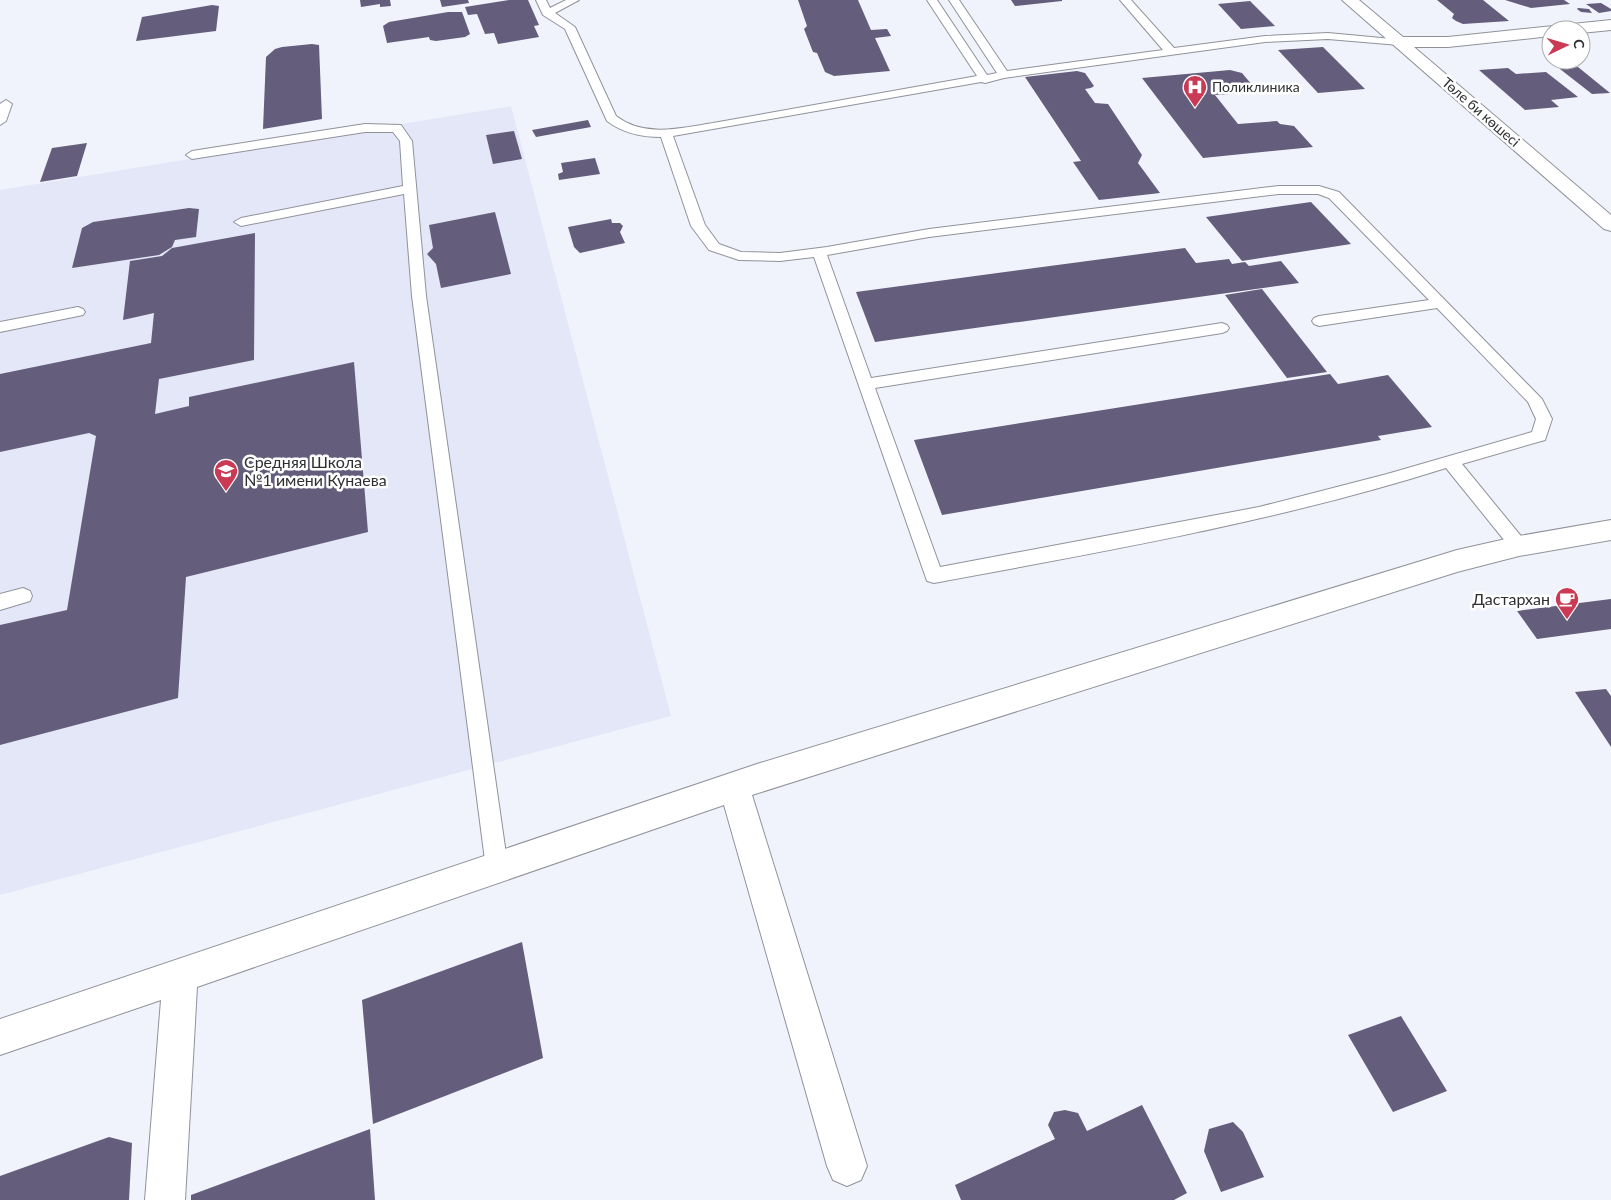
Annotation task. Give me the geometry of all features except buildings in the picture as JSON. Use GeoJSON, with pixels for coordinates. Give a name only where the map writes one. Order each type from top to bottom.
{"type":"FeatureCollection","features":[{"type":"Feature","properties":{"kind":"street","name":"Төле би көшесі"},"geometry":{"type":"LineString","coordinates":[[1350,0],[1611,225]]}},
{"type":"Feature","properties":{"kind":"street"},"geometry":{"type":"LineString","coordinates":[[1591,27],[1611,25]]}},
{"type":"Feature","properties":{"kind":"street"},"geometry":{"type":"LineString","coordinates":[[1399,42],[1448,42],[1541,32]]}},
{"type":"Feature","properties":{"kind":"street"},"geometry":{"type":"LineString","coordinates":[[0,1037],[734,787],[1457,561],[1519,546],[1611,530]]}},
{"type":"Feature","properties":{"kind":"street"},"geometry":{"type":"LineString","coordinates":[[734,787],[847,1166]]}},
{"type":"Feature","properties":{"kind":"street"},"geometry":{"type":"LineString","coordinates":[[165,1200],[180,976]]}},
{"type":"Feature","properties":{"kind":"lane"},"geometry":{"type":"LineString","coordinates":[[541,0],[547,13],[570,27],[611,118],[619,126],[632,132],[666,133],[714,127],[985,80],[1004,75],[1265,39],[1328,36],[1399,42]]}},
{"type":"Feature","properties":{"kind":"lane"},"geometry":{"type":"LineString","coordinates":[[547,13],[574,0]]}},
{"type":"Feature","properties":{"kind":"lane"},"geometry":{"type":"LineString","coordinates":[[932,0],[985,80]]}},
{"type":"Feature","properties":{"kind":"lane"},"geometry":{"type":"LineString","coordinates":[[954,0],[1004,75]]}},
{"type":"Feature","properties":{"kind":"lane"},"geometry":{"type":"LineString","coordinates":[[1125,0],[1171,52]]}},
{"type":"Feature","properties":{"kind":"lane"},"geometry":{"type":"LineString","coordinates":[[0,121],[6,104]]}},
{"type":"Feature","properties":{"kind":"lane"},"geometry":{"type":"LineString","coordinates":[[192,155],[365,128],[397,128],[406,141],[419,296],[497,868]]}},
{"type":"Feature","properties":{"kind":"lane"},"geometry":{"type":"LineString","coordinates":[[666,133],[698,226],[714,248],[738,256],[780,257],[938,232],[1280,190],[1319,190],[1334,195],[1441,303],[1534,398],[1544,419],[1539,436],[1408,475],[1283,509],[934,576],[819,252]]}},
{"type":"Feature","properties":{"kind":"lane"},"geometry":{"type":"LineString","coordinates":[[241,222],[410,189]]}},
{"type":"Feature","properties":{"kind":"lane"},"geometry":{"type":"LineString","coordinates":[[1319,322],[1441,303]]}},
{"type":"Feature","properties":{"kind":"lane"},"geometry":{"type":"LineString","coordinates":[[0,327],[78,312]]}},
{"type":"Feature","properties":{"kind":"lane"},"geometry":{"type":"LineString","coordinates":[[866,384],[1222,328]]}},
{"type":"Feature","properties":{"kind":"lane"},"geometry":{"type":"LineString","coordinates":[[1450,461],[1519,546]]}},
{"type":"Feature","properties":{"kind":"lane"},"geometry":{"type":"LineString","coordinates":[[0,602],[24,596]]}},
{"type":"Feature","properties":{"kind":"shaded area"},"geometry":{"type":"Polygon","coordinates":[[[511,106],[671,716],[0,895],[0,190],[511,106]]]}},
{"type":"Feature","properties":{"kind":"place","name":"Поликлиника"},"geometry":{"type":"Point","coordinates":[1195,108]}},
{"type":"Feature","properties":{"kind":"place","name":"Средняя Школа №1 имени Кунаева"},"geometry":{"type":"Point","coordinates":[226,492]}},
{"type":"Feature","properties":{"kind":"place","name":"Дастархан"},"geometry":{"type":"Point","coordinates":[1567,620]}}]}
